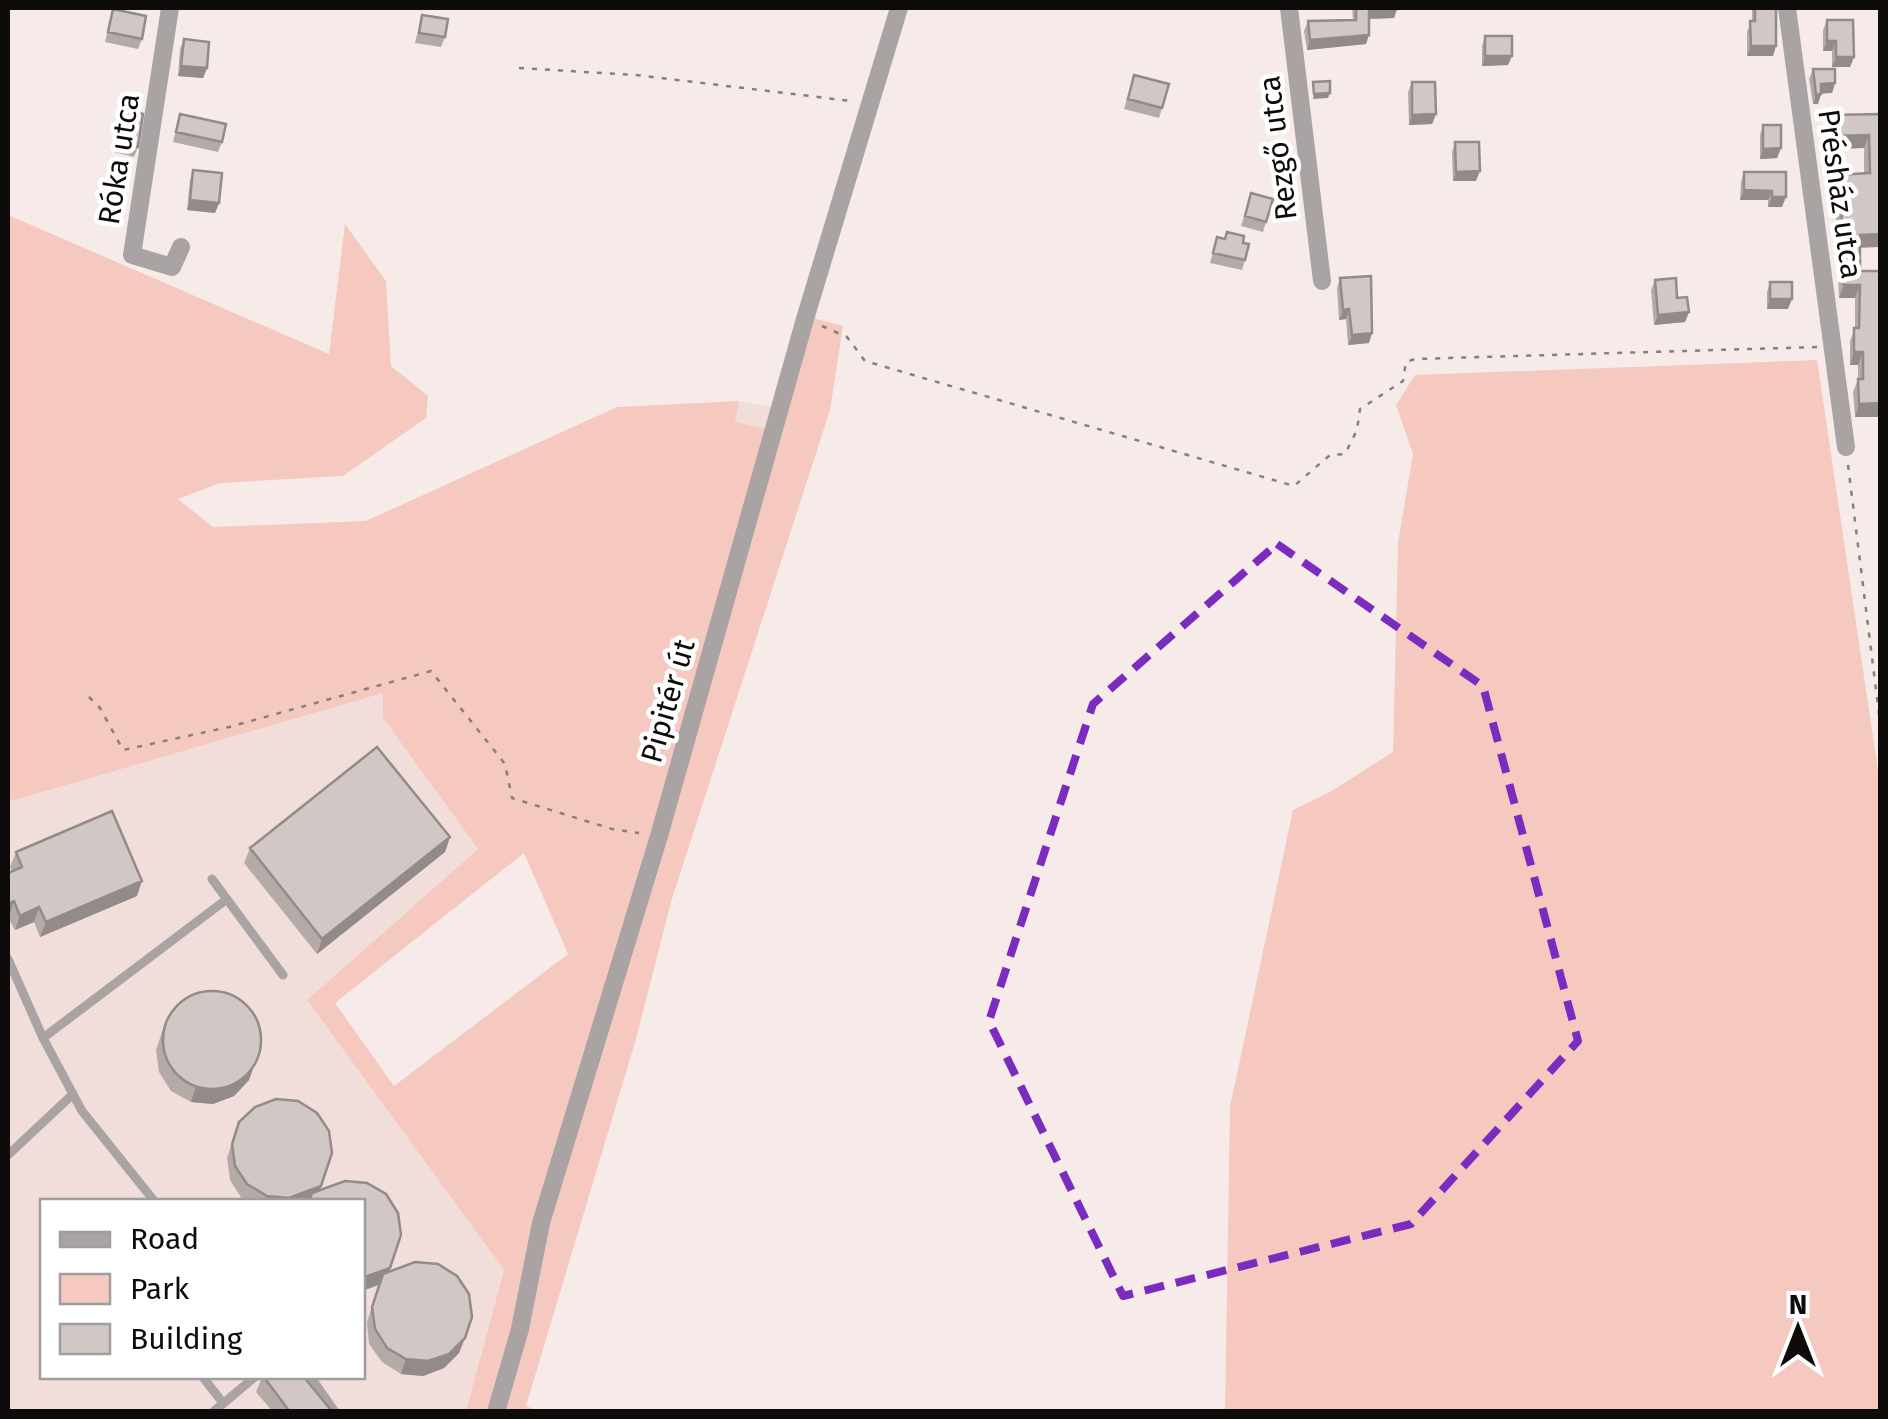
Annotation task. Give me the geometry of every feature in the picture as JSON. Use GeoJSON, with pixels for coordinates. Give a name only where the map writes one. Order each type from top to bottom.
{"type":"FeatureCollection","features":[{"type":"Feature","properties":{"kind":"street","name":"Róka utca"},"geometry":{"type":"LineString","coordinates":[[170,8],[132,255],[172,268],[181,247]]}},
{"type":"Feature","properties":{"kind":"street","name":"Pipitér út"},"geometry":{"type":"LineString","coordinates":[[496,1412],[520,1329],[541,1223],[899,8]]}},
{"type":"Feature","properties":{"kind":"street","name":"Rezgő utca"},"geometry":{"type":"LineString","coordinates":[[1289,8],[1322,281]]}},
{"type":"Feature","properties":{"kind":"street","name":"Présház utca"},"geometry":{"type":"LineString","coordinates":[[1787,8],[1846,448]]}},
{"type":"Feature","properties":{"kind":"lane"},"geometry":{"type":"LineString","coordinates":[[212,880],[283,976]]}},
{"type":"Feature","properties":{"kind":"lane"},"geometry":{"type":"LineString","coordinates":[[43,1038],[226,899]]}},
{"type":"Feature","properties":{"kind":"lane"},"geometry":{"type":"LineString","coordinates":[[8,959],[72,1096],[151,1199]]}},
{"type":"Feature","properties":{"kind":"lane"},"geometry":{"type":"LineString","coordinates":[[8,1156],[72,1096]]}},
{"type":"Feature","properties":{"kind":"lane"},"geometry":{"type":"LineString","coordinates":[[204,1379],[223,1403]]}},
{"type":"Feature","properties":{"kind":"lane"},"geometry":{"type":"LineString","coordinates":[[213,1412],[252,1379]]}},
{"type":"Feature","properties":{"kind":"lane"},"geometry":{"type":"LineString","coordinates":[[312,1379],[336,1412]]}},
{"type":"Feature","properties":{"kind":"path"},"geometry":{"type":"LineString","coordinates":[[519,68],[636,75],[869,103]]}},
{"type":"Feature","properties":{"kind":"path"},"geometry":{"type":"LineString","coordinates":[[805,319],[847,337],[865,361],[1294,486],[1330,456],[1345,454],[1357,430],[1360,409],[1403,381],[1406,362],[1415,359],[1834,346]]}},
{"type":"Feature","properties":{"kind":"path"},"geometry":{"type":"LineString","coordinates":[[1846,448],[1880,722]]}},
{"type":"Feature","properties":{"kind":"path"},"geometry":{"type":"LineString","coordinates":[[89,697],[100,708],[123,750],[228,727],[432,670],[504,764],[512,798],[612,828],[658,836]]}},
{"type":"Feature","properties":{"kind":"highlighted area"},"geometry":{"type":"Polygon","coordinates":[[[1277,544],[1483,686],[1578,1041],[1411,1224],[1123,1296],[989,1021],[1093,704],[1277,544]]]}},
{"type":"Feature","properties":{"kind":"shaded area"},"geometry":{"type":"Polygon","coordinates":[[[739,401],[773,407],[768,429],[735,422],[739,401]]]}},
{"type":"Feature","properties":{"kind":"shaded area"},"geometry":{"type":"Polygon","coordinates":[[[383,693],[383,718],[478,849],[307,1000],[504,1270],[466,1411],[8,1412],[8,802],[383,693]]]}},
{"type":"Feature","properties":{"kind":"green space"},"geometry":{"type":"Polygon","coordinates":[[[8,215],[329,354],[345,224],[386,281],[391,366],[428,396],[426,418],[343,476],[220,483],[178,499],[213,527],[366,521],[617,407],[739,401],[735,422],[768,429],[798,314],[843,326],[830,410],[671,902],[636,1039],[526,1406],[539,1411],[466,1411],[504,1270],[307,1000],[478,849],[383,718],[383,693],[8,802],[8,215]],[[524,853],[335,1003],[394,1086],[568,954],[524,853]]]}},
{"type":"Feature","properties":{"kind":"green space"},"geometry":{"type":"Polygon","coordinates":[[[1817,360],[1880,784],[1880,1411],[1225,1411],[1230,1107],[1293,810],[1393,752],[1398,543],[1413,454],[1396,405],[1415,375],[1817,360]]]}},
{"type":"Feature","properties":{"kind":"building"},"geometry":{"type":"Polygon","coordinates":[[[1356,8],[1397,9],[1369,10],[1369,35],[1310,40],[1308,21],[1356,20],[1356,8]]]}},
{"type":"Feature","properties":{"kind":"building"},"geometry":{"type":"Polygon","coordinates":[[[1755,8],[1776,8],[1776,46],[1751,46],[1750,21],[1755,21],[1755,8]]]}},
{"type":"Feature","properties":{"kind":"building"},"geometry":{"type":"Polygon","coordinates":[[[113,9],[146,16],[142,39],[108,32],[113,9]]]}},
{"type":"Feature","properties":{"kind":"building"},"geometry":{"type":"Polygon","coordinates":[[[422,15],[448,19],[445,37],[419,33],[422,15]]]}},
{"type":"Feature","properties":{"kind":"building"},"geometry":{"type":"Polygon","coordinates":[[[1827,20],[1853,20],[1854,57],[1836,57],[1836,41],[1827,41],[1827,20]]]}},
{"type":"Feature","properties":{"kind":"building"},"geometry":{"type":"Polygon","coordinates":[[[1485,36],[1512,36],[1512,56],[1485,56],[1485,36]]]}},
{"type":"Feature","properties":{"kind":"building"},"geometry":{"type":"Polygon","coordinates":[[[184,39],[209,42],[207,68],[181,66],[184,39]]]}},
{"type":"Feature","properties":{"kind":"building"},"geometry":{"type":"Polygon","coordinates":[[[1813,69],[1835,69],[1835,83],[1821,84],[1821,94],[1816,95],[1813,69]]]}},
{"type":"Feature","properties":{"kind":"building"},"geometry":{"type":"Polygon","coordinates":[[[1134,75],[1169,84],[1162,108],[1128,99],[1134,75]]]}},
{"type":"Feature","properties":{"kind":"building"},"geometry":{"type":"Polygon","coordinates":[[[1330,81],[1330,93],[1314,94],[1313,82],[1330,81]]]}},
{"type":"Feature","properties":{"kind":"building"},"geometry":{"type":"Polygon","coordinates":[[[1412,82],[1435,82],[1436,114],[1412,115],[1412,82]]]}},
{"type":"Feature","properties":{"kind":"building"},"geometry":{"type":"Polygon","coordinates":[[[124,109],[143,114],[138,147],[117,142],[124,109]]]}},
{"type":"Feature","properties":{"kind":"building"},"geometry":{"type":"Polygon","coordinates":[[[180,114],[226,124],[222,142],[176,132],[180,114]]]}},
{"type":"Feature","properties":{"kind":"building"},"geometry":{"type":"Polygon","coordinates":[[[1880,114],[1880,234],[1860,235],[1860,271],[1880,271],[1880,403],[1859,404],[1863,352],[1854,352],[1854,328],[1859,328],[1860,285],[1844,285],[1841,196],[1837,197],[1836,175],[1870,173],[1869,135],[1834,136],[1834,115],[1880,114]]]}},
{"type":"Feature","properties":{"kind":"building"},"geometry":{"type":"Polygon","coordinates":[[[1763,125],[1781,125],[1781,148],[1763,149],[1763,125]]]}},
{"type":"Feature","properties":{"kind":"building"},"geometry":{"type":"Polygon","coordinates":[[[1455,142],[1479,142],[1480,171],[1456,172],[1455,142]]]}},
{"type":"Feature","properties":{"kind":"building"},"geometry":{"type":"Polygon","coordinates":[[[193,170],[222,173],[219,203],[190,200],[193,170]]]}},
{"type":"Feature","properties":{"kind":"building"},"geometry":{"type":"Polygon","coordinates":[[[1744,172],[1786,172],[1786,197],[1772,197],[1772,191],[1744,190],[1744,172]]]}},
{"type":"Feature","properties":{"kind":"building"},"geometry":{"type":"Polygon","coordinates":[[[1251,193],[1273,199],[1266,222],[1245,216],[1251,193]]]}},
{"type":"Feature","properties":{"kind":"building"},"geometry":{"type":"Polygon","coordinates":[[[1227,232],[1244,236],[1243,243],[1249,244],[1245,260],[1213,253],[1217,237],[1225,239],[1227,232]]]}},
{"type":"Feature","properties":{"kind":"building"},"geometry":{"type":"Polygon","coordinates":[[[1371,276],[1372,333],[1352,335],[1349,309],[1343,310],[1340,278],[1371,276]]]}},
{"type":"Feature","properties":{"kind":"building"},"geometry":{"type":"Polygon","coordinates":[[[1676,278],[1677,298],[1687,297],[1689,312],[1658,315],[1655,280],[1676,278]]]}},
{"type":"Feature","properties":{"kind":"building"},"geometry":{"type":"Polygon","coordinates":[[[1770,282],[1792,282],[1792,299],[1770,299],[1770,282]]]}},
{"type":"Feature","properties":{"kind":"building"},"geometry":{"type":"Polygon","coordinates":[[[377,747],[450,837],[322,939],[250,848],[377,747]]]}},
{"type":"Feature","properties":{"kind":"building"},"geometry":{"type":"Polygon","coordinates":[[[112,811],[142,881],[46,922],[39,907],[20,916],[14,901],[8,904],[8,873],[22,867],[16,852],[112,811]]]}},
{"type":"Feature","properties":{"kind":"building"},"geometry":{"type":"Polygon","coordinates":[[[212,991],[231,995],[247,1005],[257,1021],[261,1040],[257,1059],[247,1075],[231,1085],[212,1089],[193,1085],[177,1075],[167,1059],[163,1040],[167,1021],[177,1005],[193,995],[212,991]]]}},
{"type":"Feature","properties":{"kind":"building"},"geometry":{"type":"Polygon","coordinates":[[[276,1099],[298,1101],[317,1113],[329,1131],[332,1153],[321,1186],[289,1198],[267,1196],[247,1184],[235,1166],[232,1144],[239,1122],[255,1107],[276,1099]]]}},
{"type":"Feature","properties":{"kind":"building"},"geometry":{"type":"Polygon","coordinates":[[[345,1181],[367,1183],[386,1194],[398,1213],[401,1235],[390,1268],[365,1277],[365,1199],[310,1199],[312,1193],[345,1181]]]}},
{"type":"Feature","properties":{"kind":"building"},"geometry":{"type":"Polygon","coordinates":[[[415,1262],[438,1264],[457,1276],[469,1294],[472,1317],[465,1338],[449,1354],[428,1361],[406,1359],[387,1348],[375,1329],[372,1307],[383,1274],[415,1262]]]}},
{"type":"Feature","properties":{"kind":"building"},"geometry":{"type":"Polygon","coordinates":[[[265,1379],[305,1379],[330,1409],[290,1412],[265,1379]]]}}]}
